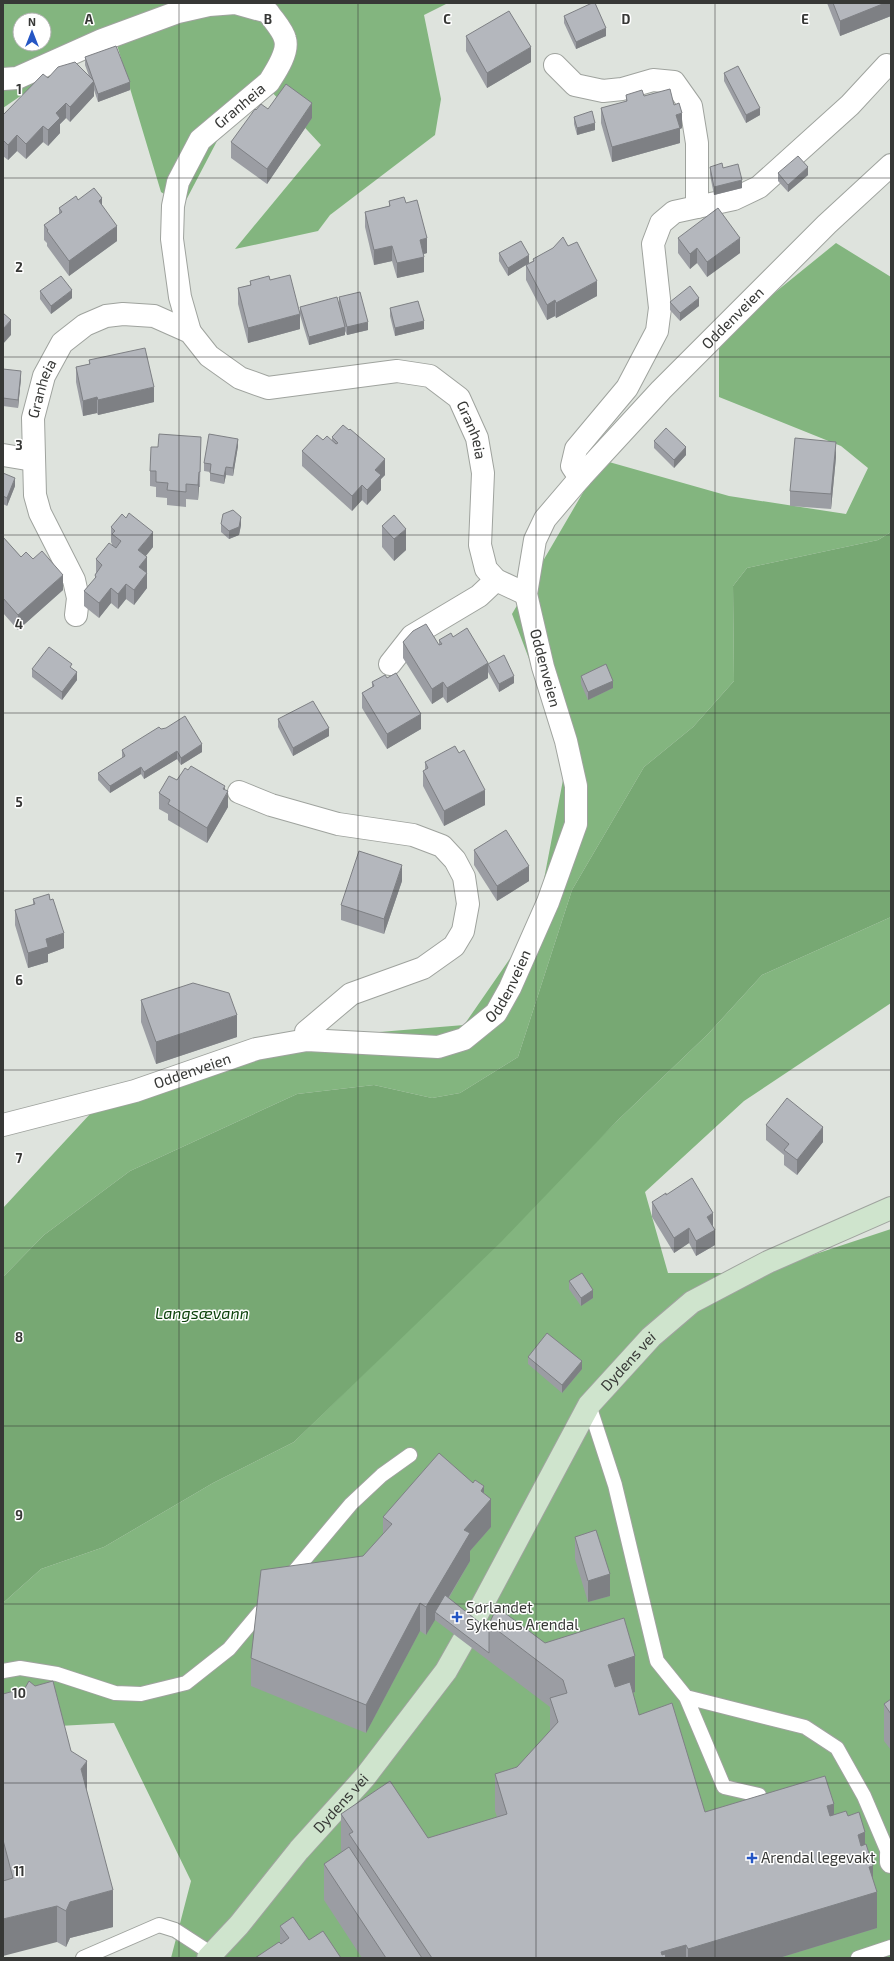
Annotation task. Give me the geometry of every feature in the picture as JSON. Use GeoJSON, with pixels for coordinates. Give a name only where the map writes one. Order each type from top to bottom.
{"type":"FeatureCollection","features":[{"type":"Feature","properties":{"kind":"street","name":"Granheia"},"geometry":{"type":"LineString","coordinates":[[3,80],[16,78],[102,40],[178,12],[209,5],[235,3],[268,12],[285,38],[285,48],[277,70],[269,82],[200,140],[178,182],[173,206],[172,239],[180,297],[190,332],[209,356],[240,378],[268,388],[397,371],[430,376],[459,398],[478,438],[483,473],[480,545],[486,569],[496,580],[526,594]]}},
{"type":"Feature","properties":{"kind":"street"},"geometry":{"type":"LineString","coordinates":[[555,65],[575,85],[603,91],[622,89],[653,80],[674,82],[691,106],[697,143],[697,207]]}},
{"type":"Feature","properties":{"kind":"street"},"geometry":{"type":"LineString","coordinates":[[580,478],[572,466],[576,449],[627,388],[657,331],[660,308],[653,244],[661,222],[674,212],[734,199],[759,187],[850,105],[887,65]]}},
{"type":"Feature","properties":{"kind":"street","name":"Oddenveien"},"geometry":{"type":"LineString","coordinates":[[3,1125],[135,1091],[256,1048],[307,1040],[438,1047],[464,1039],[496,1013],[510,988],[548,902],[576,824],[576,786],[566,741],[543,667],[526,594],[535,540],[546,519],[580,478],[661,390],[827,224],[891,165]]}},
{"type":"Feature","properties":{"kind":"street","name":"Granheia"},"geometry":{"type":"LineString","coordinates":[[76,615],[78,598],[74,580],[40,513],[35,495],[33,418],[44,376],[62,343],[85,325],[106,316],[123,314],[154,316],[190,332]]}},
{"type":"Feature","properties":{"kind":"street"},"geometry":{"type":"LineString","coordinates":[[3,455],[33,460]]}},
{"type":"Feature","properties":{"kind":"street"},"geometry":{"type":"LineString","coordinates":[[390,664],[412,636],[478,596],[496,580]]}},
{"type":"Feature","properties":{"kind":"street"},"geometry":{"type":"LineString","coordinates":[[239,792],[271,805],[338,824],[413,835],[442,846],[455,860],[464,878],[468,904],[463,931],[454,946],[423,968],[351,994],[306,1032],[307,1040]]}},
{"type":"Feature","properties":{"kind":"street","name":"Dydens vei"},"geometry":{"type":"LineString","coordinates":[[210,1956],[240,1925],[299,1850],[365,1777],[446,1671],[492,1590],[589,1405],[651,1337],[692,1302],[768,1262],[891,1208]]}},
{"type":"Feature","properties":{"kind":"lane"},"geometry":{"type":"LineString","coordinates":[[589,1405],[615,1485],[658,1661],[686,1698],[724,1787],[759,1795]]}},
{"type":"Feature","properties":{"kind":"lane"},"geometry":{"type":"LineString","coordinates":[[278,1591],[351,1504],[382,1475],[410,1456]]}},
{"type":"Feature","properties":{"kind":"lane"},"geometry":{"type":"LineString","coordinates":[[3,1671],[20,1668],[57,1674],[115,1693],[141,1694],[186,1683],[229,1649],[260,1612]]}},
{"type":"Feature","properties":{"kind":"lane"},"geometry":{"type":"LineString","coordinates":[[686,1698],[805,1727],[837,1748],[864,1796],[891,1858]]}},
{"type":"Feature","properties":{"kind":"lane"},"geometry":{"type":"LineString","coordinates":[[83,1958],[159,1925],[175,1930],[210,1956]]}},
{"type":"Feature","properties":{"kind":"lane"},"geometry":{"type":"LineString","coordinates":[[858,1958],[891,1947]]}},
{"type":"Feature","properties":{"kind":"shaded area"},"geometry":{"type":"Polygon","coordinates":[[[3,3],[448,3],[424,15],[441,99],[435,135],[330,215],[318,231],[235,249],[321,145],[270,90],[228,120],[183,206],[161,192],[117,45],[73,60],[3,108],[3,3]]]}},
{"type":"Feature","properties":{"kind":"shaded area"},"geometry":{"type":"Polygon","coordinates":[[[836,243],[891,277],[891,532],[878,540],[747,568],[733,586],[734,681],[693,727],[644,767],[572,890],[518,1057],[460,1093],[432,1098],[374,1085],[297,1094],[130,1171],[44,1235],[3,1277],[3,1208],[116,1086],[283,1040],[464,1025],[536,921],[567,759],[512,614],[602,460],[729,496],[846,514],[868,468],[841,446],[719,397],[719,338],[836,243]]]}},
{"type":"Feature","properties":{"kind":"shaded area","name":"Sørlandet Sykehus Arendal"},"geometry":{"type":"Polygon","coordinates":[[[891,917],[891,1003],[744,1101],[645,1192],[668,1273],[758,1273],[891,1229],[891,1958],[171,1958],[191,1881],[114,1723],[3,1729],[3,1603],[41,1569],[104,1547],[213,1483],[294,1442],[424,1315],[618,1120],[708,1034],[762,975],[891,917]]]}},
{"type":"Feature","properties":{"kind":"water","name":"Langsævann"},"geometry":{"type":"Polygon","coordinates":[[[891,532],[891,917],[762,975],[708,1034],[618,1120],[501,1242],[294,1442],[213,1483],[104,1547],[41,1569],[3,1603],[3,1277],[44,1235],[130,1171],[297,1094],[374,1085],[432,1098],[460,1093],[518,1057],[572,890],[644,767],[693,727],[734,681],[733,586],[747,568],[878,540],[891,532]]]}},
{"type":"Feature","properties":{"kind":"building"},"geometry":{"type":"Polygon","coordinates":[[[595,3],[606,28],[576,42],[564,16],[595,3]]]}},
{"type":"Feature","properties":{"kind":"building"},"geometry":{"type":"Polygon","coordinates":[[[833,3],[885,3],[840,21],[833,3]]]}},
{"type":"Feature","properties":{"kind":"building"},"geometry":{"type":"Polygon","coordinates":[[[509,11],[531,47],[487,73],[466,36],[509,11]]]}},
{"type":"Feature","properties":{"kind":"building"},"geometry":{"type":"Polygon","coordinates":[[[116,46],[130,82],[98,94],[85,57],[116,46]]]}},
{"type":"Feature","properties":{"kind":"building"},"geometry":{"type":"Polygon","coordinates":[[[75,62],[94,81],[70,107],[66,103],[56,113],[60,118],[48,130],[43,126],[26,144],[17,135],[8,145],[3,140],[3,115],[43,74],[48,78],[58,67],[75,62]]]}},
{"type":"Feature","properties":{"kind":"building"},"geometry":{"type":"Polygon","coordinates":[[[738,66],[760,108],[746,115],[724,73],[738,66]]]}},
{"type":"Feature","properties":{"kind":"building"},"geometry":{"type":"Polygon","coordinates":[[[286,84],[312,103],[267,169],[231,142],[255,109],[256,110],[261,104],[268,109],[286,84]]]}},
{"type":"Feature","properties":{"kind":"building"},"geometry":{"type":"Polygon","coordinates":[[[670,89],[674,105],[679,103],[682,113],[676,115],[680,128],[612,147],[601,108],[627,101],[626,95],[642,90],[644,96],[670,89]]]}},
{"type":"Feature","properties":{"kind":"building"},"geometry":{"type":"Polygon","coordinates":[[[592,111],[595,123],[577,128],[574,117],[592,111]]]}},
{"type":"Feature","properties":{"kind":"building"},"geometry":{"type":"Polygon","coordinates":[[[798,156],[808,167],[788,185],[778,173],[798,156]]]}},
{"type":"Feature","properties":{"kind":"building"},"geometry":{"type":"Polygon","coordinates":[[[722,163],[723,168],[738,164],[742,180],[714,187],[710,167],[722,163]]]}},
{"type":"Feature","properties":{"kind":"building"},"geometry":{"type":"Polygon","coordinates":[[[94,188],[102,198],[99,201],[117,226],[69,261],[44,225],[62,212],[59,208],[76,196],[78,200],[94,188]]]}},
{"type":"Feature","properties":{"kind":"building"},"geometry":{"type":"Polygon","coordinates":[[[404,197],[406,203],[417,200],[427,238],[420,240],[424,257],[397,263],[392,246],[374,250],[365,212],[390,206],[389,201],[404,197]]]}},
{"type":"Feature","properties":{"kind":"building"},"geometry":{"type":"Polygon","coordinates":[[[718,208],[740,238],[707,262],[697,248],[690,254],[678,238],[718,208]]]}},
{"type":"Feature","properties":{"kind":"building"},"geometry":{"type":"Polygon","coordinates":[[[563,237],[568,246],[577,242],[597,281],[556,303],[555,300],[547,305],[526,265],[534,261],[533,259],[553,248],[563,237]]]}},
{"type":"Feature","properties":{"kind":"building"},"geometry":{"type":"Polygon","coordinates":[[[521,241],[529,255],[508,268],[499,253],[521,241]]]}},
{"type":"Feature","properties":{"kind":"building"},"geometry":{"type":"Polygon","coordinates":[[[290,275],[300,314],[248,328],[238,288],[251,285],[250,281],[269,276],[270,280],[290,275]]]}},
{"type":"Feature","properties":{"kind":"building"},"geometry":{"type":"Polygon","coordinates":[[[61,276],[72,290],[51,306],[40,291],[61,276]]]}},
{"type":"Feature","properties":{"kind":"building"},"geometry":{"type":"Polygon","coordinates":[[[690,286],[699,298],[680,313],[670,302],[690,286]]]}},
{"type":"Feature","properties":{"kind":"building"},"geometry":{"type":"Polygon","coordinates":[[[360,292],[368,322],[347,327],[339,297],[360,292]]]}},
{"type":"Feature","properties":{"kind":"building"},"geometry":{"type":"Polygon","coordinates":[[[337,297],[345,327],[309,337],[300,307],[337,297]]]}},
{"type":"Feature","properties":{"kind":"building"},"geometry":{"type":"Polygon","coordinates":[[[418,301],[424,321],[395,328],[390,308],[418,301]]]}},
{"type":"Feature","properties":{"kind":"building"},"geometry":{"type":"Polygon","coordinates":[[[3,313],[11,320],[3,329],[3,313]]]}},
{"type":"Feature","properties":{"kind":"building"},"geometry":{"type":"Polygon","coordinates":[[[145,348],[154,387],[98,400],[97,397],[83,401],[76,367],[90,364],[89,360],[145,348]]]}},
{"type":"Feature","properties":{"kind":"building"},"geometry":{"type":"Polygon","coordinates":[[[3,369],[21,371],[18,400],[3,398],[3,369]]]}},
{"type":"Feature","properties":{"kind":"building"},"geometry":{"type":"Polygon","coordinates":[[[343,425],[349,430],[350,429],[385,459],[375,470],[381,475],[367,490],[362,485],[352,496],[302,451],[317,435],[323,440],[327,436],[336,444],[338,443],[332,437],[343,425]]]}},
{"type":"Feature","properties":{"kind":"building"},"geometry":{"type":"Polygon","coordinates":[[[666,428],[686,447],[674,460],[654,441],[666,428]]]}},
{"type":"Feature","properties":{"kind":"building"},"geometry":{"type":"Polygon","coordinates":[[[159,434],[201,437],[198,485],[186,484],[186,492],[167,490],[168,483],[156,482],[156,471],[150,471],[151,447],[158,447],[159,434]]]}},
{"type":"Feature","properties":{"kind":"building"},"geometry":{"type":"Polygon","coordinates":[[[209,434],[238,439],[233,468],[226,467],[224,476],[210,473],[211,464],[204,463],[209,434]]]}},
{"type":"Feature","properties":{"kind":"building"},"geometry":{"type":"Polygon","coordinates":[[[795,438],[836,442],[831,494],[790,491],[795,438]]]}},
{"type":"Feature","properties":{"kind":"building"},"geometry":{"type":"Polygon","coordinates":[[[3,473],[15,478],[7,498],[3,496],[3,473]]]}},
{"type":"Feature","properties":{"kind":"building"},"geometry":{"type":"Polygon","coordinates":[[[233,510],[241,517],[239,527],[229,531],[221,524],[223,514],[233,510]]]}},
{"type":"Feature","properties":{"kind":"building"},"geometry":{"type":"Polygon","coordinates":[[[129,513],[153,532],[138,550],[147,557],[139,567],[147,573],[134,590],[126,584],[118,594],[111,588],[99,603],[84,591],[96,577],[95,575],[102,565],[96,559],[109,543],[116,548],[121,541],[112,534],[115,531],[111,527],[122,514],[126,518],[129,513]]]}},
{"type":"Feature","properties":{"kind":"building"},"geometry":{"type":"Polygon","coordinates":[[[394,515],[406,529],[394,539],[382,526],[394,515]]]}},
{"type":"Feature","properties":{"kind":"building"},"geometry":{"type":"Polygon","coordinates":[[[3,537],[21,557],[26,552],[33,559],[42,551],[63,575],[18,615],[3,598],[3,537]]]}},
{"type":"Feature","properties":{"kind":"building"},"geometry":{"type":"Polygon","coordinates":[[[426,624],[439,645],[442,644],[439,640],[451,633],[453,637],[467,628],[488,663],[447,688],[443,682],[432,689],[403,642],[413,631],[426,624]]]}},
{"type":"Feature","properties":{"kind":"building"},"geometry":{"type":"Polygon","coordinates":[[[49,647],[72,664],[70,667],[77,672],[62,692],[32,669],[49,647]]]}},
{"type":"Feature","properties":{"kind":"building"},"geometry":{"type":"Polygon","coordinates":[[[504,655],[514,676],[499,684],[488,664],[504,655]]]}},
{"type":"Feature","properties":{"kind":"building"},"geometry":{"type":"Polygon","coordinates":[[[606,664],[613,681],[588,692],[581,676],[606,664]]]}},
{"type":"Feature","properties":{"kind":"building"},"geometry":{"type":"Polygon","coordinates":[[[396,673],[421,714],[387,734],[362,693],[374,686],[372,682],[385,675],[387,678],[396,673]]]}},
{"type":"Feature","properties":{"kind":"building"},"geometry":{"type":"Polygon","coordinates":[[[313,701],[329,728],[293,748],[278,719],[313,701]]]}},
{"type":"Feature","properties":{"kind":"building"},"geometry":{"type":"Polygon","coordinates":[[[185,716],[202,744],[181,758],[177,751],[144,772],[141,767],[110,786],[98,773],[125,756],[122,750],[159,727],[161,729],[166,728],[185,716]]]}},
{"type":"Feature","properties":{"kind":"building"},"geometry":{"type":"Polygon","coordinates":[[[455,746],[459,753],[464,750],[485,790],[444,811],[423,771],[428,768],[425,762],[455,746]]]}},
{"type":"Feature","properties":{"kind":"building"},"geometry":{"type":"Polygon","coordinates":[[[191,766],[225,786],[223,789],[228,791],[207,828],[168,804],[170,800],[159,793],[169,776],[177,780],[185,768],[188,770],[191,766]]]}},
{"type":"Feature","properties":{"kind":"building"},"geometry":{"type":"Polygon","coordinates":[[[506,830],[529,866],[497,886],[474,850],[506,830]]]}},
{"type":"Feature","properties":{"kind":"building"},"geometry":{"type":"Polygon","coordinates":[[[359,851],[402,865],[384,919],[341,905],[359,851]]]}},
{"type":"Feature","properties":{"kind":"building"},"geometry":{"type":"Polygon","coordinates":[[[49,894],[50,900],[53,899],[64,933],[46,939],[48,947],[28,953],[15,910],[35,904],[33,899],[49,894]]]}},
{"type":"Feature","properties":{"kind":"building"},"geometry":{"type":"Polygon","coordinates":[[[193,983],[229,993],[237,1015],[156,1042],[141,1000],[193,983]]]}},
{"type":"Feature","properties":{"kind":"building"},"geometry":{"type":"Polygon","coordinates":[[[787,1098],[823,1127],[797,1160],[784,1150],[789,1144],[766,1125],[787,1098]]]}},
{"type":"Feature","properties":{"kind":"building"},"geometry":{"type":"Polygon","coordinates":[[[692,1178],[713,1213],[707,1217],[715,1230],[696,1241],[689,1228],[674,1238],[652,1202],[666,1193],[666,1195],[692,1178]]]}},
{"type":"Feature","properties":{"kind":"building"},"geometry":{"type":"Polygon","coordinates":[[[582,1273],[593,1290],[581,1298],[569,1281],[582,1273]]]}},
{"type":"Feature","properties":{"kind":"building"},"geometry":{"type":"Polygon","coordinates":[[[547,1333],[582,1361],[562,1385],[528,1357],[547,1333]]]}},
{"type":"Feature","properties":{"kind":"building"},"geometry":{"type":"Polygon","coordinates":[[[439,1453],[473,1483],[475,1480],[484,1486],[481,1491],[491,1499],[464,1530],[470,1533],[426,1607],[420,1603],[366,1705],[251,1658],[261,1570],[363,1556],[392,1524],[383,1517],[439,1453]]]}},
{"type":"Feature","properties":{"kind":"building"},"geometry":{"type":"Polygon","coordinates":[[[596,1530],[610,1574],[588,1581],[575,1537],[596,1530]]]}},
{"type":"Feature","properties":{"kind":"building"},"geometry":{"type":"Polygon","coordinates":[[[445,1595],[489,1630],[489,1653],[435,1612],[445,1595]]]}},
{"type":"Feature","properties":{"kind":"building"},"geometry":{"type":"Polygon","coordinates":[[[497,1607],[545,1643],[624,1618],[635,1656],[608,1665],[615,1687],[630,1682],[639,1715],[672,1703],[705,1812],[825,1776],[834,1804],[827,1806],[830,1816],[846,1811],[848,1816],[859,1812],[865,1832],[858,1835],[861,1846],[866,1844],[873,1866],[869,1867],[877,1892],[688,1949],[686,1945],[661,1952],[662,1955],[665,1954],[666,1958],[432,1958],[349,1834],[353,1832],[341,1814],[390,1781],[428,1838],[507,1814],[495,1774],[517,1767],[558,1722],[550,1698],[567,1693],[563,1680],[489,1624],[497,1607]]]}},
{"type":"Feature","properties":{"kind":"building"},"geometry":{"type":"Polygon","coordinates":[[[29,1681],[35,1686],[53,1681],[71,1751],[87,1761],[81,1769],[113,1890],[70,1902],[66,1911],[57,1906],[3,1919],[3,1881],[13,1878],[3,1840],[3,1694],[25,1688],[29,1681]]]}},
{"type":"Feature","properties":{"kind":"building"},"geometry":{"type":"Polygon","coordinates":[[[891,1699],[891,1714],[884,1704],[891,1699]]]}},
{"type":"Feature","properties":{"kind":"building"},"geometry":{"type":"Polygon","coordinates":[[[349,1847],[422,1958],[386,1958],[324,1864],[349,1847]]]}},
{"type":"Feature","properties":{"kind":"building"},"geometry":{"type":"Polygon","coordinates":[[[293,1917],[309,1940],[323,1931],[341,1958],[255,1958],[279,1942],[281,1944],[289,1938],[280,1926],[293,1917]]]}},
{"type":"Feature","properties":{"kind":"place","name":"Sørlandet Sykehus Arendal"},"geometry":{"type":"Point","coordinates":[457,1617]}},
{"type":"Feature","properties":{"kind":"place","name":"Arendal legevakt"},"geometry":{"type":"Point","coordinates":[752,1858]}}]}
